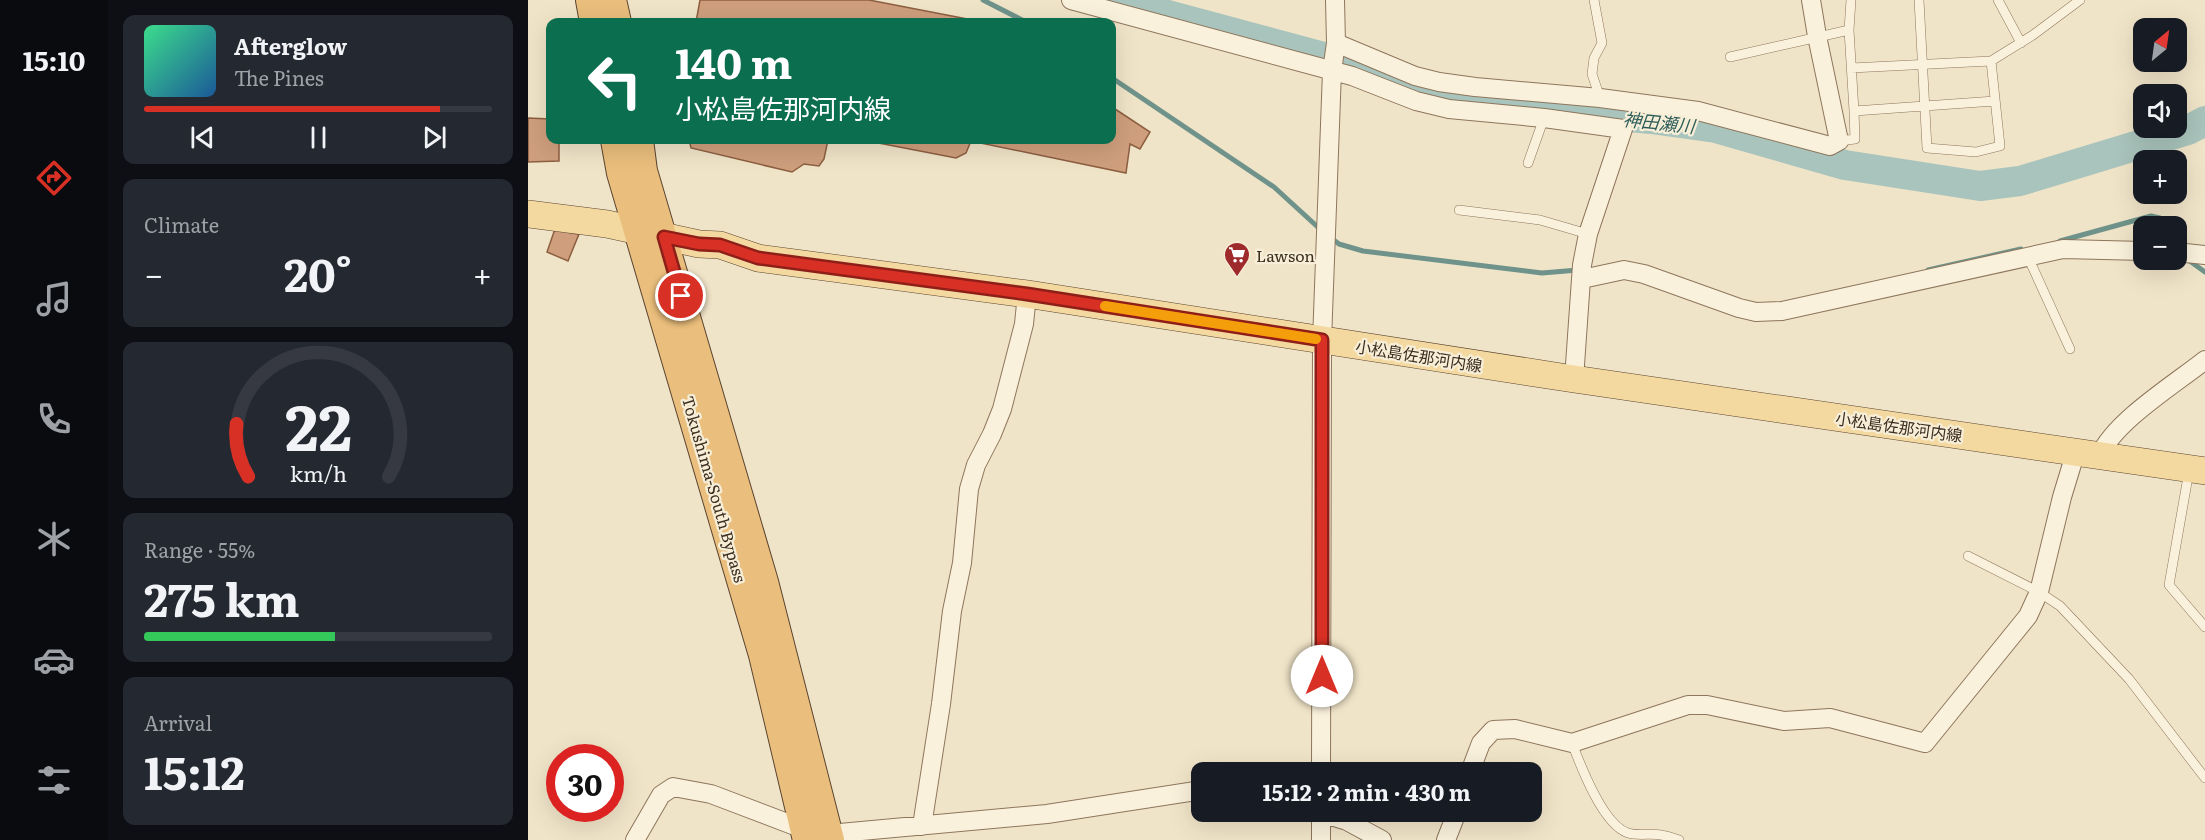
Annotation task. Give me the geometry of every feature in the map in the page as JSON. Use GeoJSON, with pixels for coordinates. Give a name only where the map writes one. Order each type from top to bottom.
{"type":"FeatureCollection","features":[{"type":"Feature","properties":{"kind":"highway"},"geometry":{"type":"LineString","coordinates":[[590,0],[593,18]]}},
{"type":"Feature","properties":{"kind":"highway"},"geometry":{"type":"LineString","coordinates":[[612,0],[616,18]]}},
{"type":"Feature","properties":{"kind":"highway","name":"Tokushima-South Bypass"},"geometry":{"type":"LineString","coordinates":[[616,144],[621,173],[651,234],[764,582],[817,836]]}},
{"type":"Feature","properties":{"kind":"highway","name":"Tokushima-South Bypass"},"geometry":{"type":"LineString","coordinates":[[640,144],[651,234]]}},
{"type":"Feature","properties":{"kind":"main road","name":"小松島佐那河内線"},"geometry":{"type":"LineString","coordinates":[[528,214],[607,224],[699,244],[720,245],[758,258],[1027,294],[2197,470]]}},
{"type":"Feature","properties":{"kind":"street"},"geometry":{"type":"LineString","coordinates":[[1071,0],[1294,59],[1334,57],[1440,82],[1600,98],[1698,111],[1830,146],[1839,141],[1811,0]]}},
{"type":"Feature","properties":{"kind":"street"},"geometry":{"type":"LineString","coordinates":[[1321,762],[1322,340],[1335,0]]}},
{"type":"Feature","properties":{"kind":"street"},"geometry":{"type":"LineString","coordinates":[[1334,57],[1352,76],[1416,101],[1449,109],[1544,118],[1623,129],[1588,234],[1582,273],[1574,378]]}},
{"type":"Feature","properties":{"kind":"street"},"geometry":{"type":"LineString","coordinates":[[1582,273],[1624,270],[1644,274],[1739,308],[1756,312],[1782,311],[2027,255],[2063,249],[2133,251]]}},
{"type":"Feature","properties":{"kind":"street"},"geometry":{"type":"LineString","coordinates":[[922,826],[941,704],[952,611],[962,563],[969,489],[976,465],[1002,409],[1024,324],[1027,294]]}},
{"type":"Feature","properties":{"kind":"street"},"geometry":{"type":"LineString","coordinates":[[1474,762],[1481,743],[1492,730],[1515,729],[1572,743],[1688,705],[1707,705],[1784,721],[1830,718],[1925,743],[2028,616],[2039,592],[2062,497],[2088,453],[2106,442],[2117,428],[2205,360]]}},
{"type":"Feature","properties":{"kind":"street"},"geometry":{"type":"LineString","coordinates":[[635,840],[661,795],[673,787],[711,794],[817,836],[1047,814],[1191,792]]}},
{"type":"Feature","properties":{"kind":"street"},"geometry":{"type":"LineString","coordinates":[[1320,822],[1321,840]]}},
{"type":"Feature","properties":{"kind":"street"},"geometry":{"type":"LineString","coordinates":[[1349,822],[1382,840]]}},
{"type":"Feature","properties":{"kind":"street"},"geometry":{"type":"LineString","coordinates":[[1446,840],[1453,822]]}},
{"type":"Feature","properties":{"kind":"lane"},"geometry":{"type":"LineString","coordinates":[[1594,0],[1602,43],[1594,58],[1592,74],[1600,98]]}},
{"type":"Feature","properties":{"kind":"lane"},"geometry":{"type":"LineString","coordinates":[[1839,141],[1855,139],[1849,30],[1851,0]]}},
{"type":"Feature","properties":{"kind":"lane"},"geometry":{"type":"LineString","coordinates":[[1919,0],[1927,148],[1976,152],[2000,146],[1991,61]]}},
{"type":"Feature","properties":{"kind":"lane"},"geometry":{"type":"LineString","coordinates":[[1998,0],[2021,43]]}},
{"type":"Feature","properties":{"kind":"lane"},"geometry":{"type":"LineString","coordinates":[[1851,68],[1991,61],[2021,43],[2080,0]]}},
{"type":"Feature","properties":{"kind":"lane"},"geometry":{"type":"LineString","coordinates":[[1730,57],[1849,30]]}},
{"type":"Feature","properties":{"kind":"lane"},"geometry":{"type":"LineString","coordinates":[[1854,111],[1995,100]]}},
{"type":"Feature","properties":{"kind":"lane"},"geometry":{"type":"LineString","coordinates":[[1528,163],[1544,118]]}},
{"type":"Feature","properties":{"kind":"lane"},"geometry":{"type":"LineString","coordinates":[[1459,210],[1540,220],[1588,234]]}},
{"type":"Feature","properties":{"kind":"lane"},"geometry":{"type":"LineString","coordinates":[[2027,255],[2070,349]]}},
{"type":"Feature","properties":{"kind":"lane"},"geometry":{"type":"LineString","coordinates":[[2197,470],[2169,585],[2205,627]]}},
{"type":"Feature","properties":{"kind":"lane"},"geometry":{"type":"LineString","coordinates":[[1968,556],[2039,592],[2060,606],[2129,679],[2205,778]]}},
{"type":"Feature","properties":{"kind":"lane"},"geometry":{"type":"LineString","coordinates":[[1572,743],[1582,770],[1614,824],[1628,833],[1662,835],[1679,840]]}},
{"type":"Feature","properties":{"kind":"building"},"geometry":{"type":"Polygon","coordinates":[[[700,0],[869,0],[962,18],[697,18],[700,0]]]}},
{"type":"Feature","properties":{"kind":"building"},"geometry":{"type":"Polygon","coordinates":[[[1116,110],[1150,132],[1140,149],[1130,144],[1126,173],[986,144],[1116,144],[1116,110]]]}},
{"type":"Feature","properties":{"kind":"building"},"geometry":{"type":"Polygon","coordinates":[[[528,118],[546,119],[546,144],[559,144],[559,161],[528,162],[528,118]]]}},
{"type":"Feature","properties":{"kind":"building"},"geometry":{"type":"Polygon","coordinates":[[[690,144],[827,144],[824,159],[819,166],[804,164],[792,172],[691,148],[690,144]]]}},
{"type":"Feature","properties":{"kind":"building"},"geometry":{"type":"Polygon","coordinates":[[[884,144],[970,144],[966,153],[956,158],[884,144]]]}},
{"type":"Feature","properties":{"kind":"building"},"geometry":{"type":"Polygon","coordinates":[[[556,226],[579,234],[568,261],[547,252],[556,226]]]}},
{"type":"Feature","properties":{"kind":"waterway"},"geometry":{"type":"LineString","coordinates":[[983,0],[1018,18]]}},
{"type":"Feature","properties":{"kind":"waterway","name":"神田瀬川"},"geometry":{"type":"LineString","coordinates":[[1112,0],[1346,63],[1410,90],[1474,103],[1651,119],[1716,128],[1845,165],[1980,186],[2020,181],[2188,130],[2205,121]]}},
{"type":"Feature","properties":{"kind":"waterway"},"geometry":{"type":"LineString","coordinates":[[1116,81],[1274,187],[1321,230]]}},
{"type":"Feature","properties":{"kind":"waterway"},"geometry":{"type":"LineString","coordinates":[[2060,241],[2133,221]]}},
{"type":"Feature","properties":{"kind":"waterway"},"geometry":{"type":"LineString","coordinates":[[1331,238],[1339,244],[1363,251],[1542,273],[1578,270]]}},
{"type":"Feature","properties":{"kind":"waterway"},"geometry":{"type":"LineString","coordinates":[[1928,270],[2021,249]]}},
{"type":"Feature","properties":{"kind":"waterway"},"geometry":{"type":"LineString","coordinates":[[2187,259],[2205,272]]}},
{"type":"Feature","properties":{"kind":"slow traffic"},"geometry":{"type":"LineString","coordinates":[[1105,306],[1316,339]]}},
{"type":"Feature","properties":{"kind":"place","name":"Lawson"},"geometry":{"type":"Point","coordinates":[1237,278]}},
{"type":"Feature","properties":{"kind":"route"},"geometry":{"type":"LineString","coordinates":[[681,296],[664,237],[699,244],[720,245],[758,258],[1027,294],[1322,340],[1322,676]]}}]}
